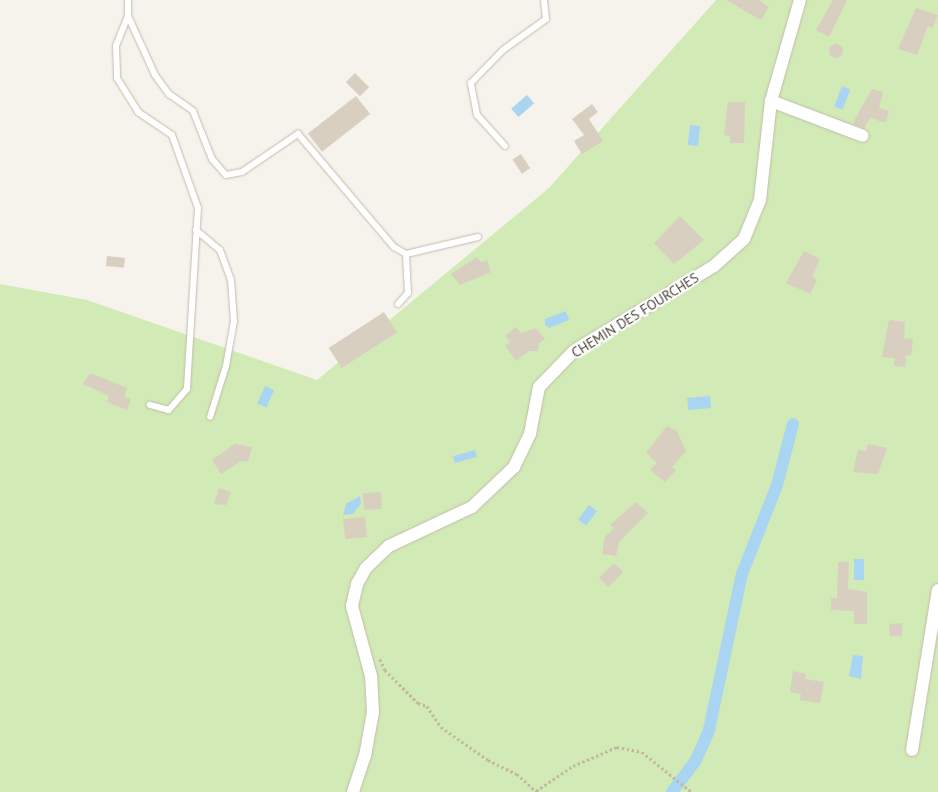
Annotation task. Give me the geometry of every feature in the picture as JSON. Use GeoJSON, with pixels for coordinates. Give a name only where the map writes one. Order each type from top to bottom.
{"type":"FeatureCollection","features":[{"type":"Feature","properties":{"kind":"street","name":"CHEMIN DES FOURCHES"},"geometry":{"type":"LineString","coordinates":[[352,792],[365,756],[373,712],[371,676],[352,606],[357,584],[366,568],[389,546],[472,507],[495,487],[514,467],[530,434],[539,388],[574,351],[714,266],[744,239],[760,200],[771,101],[800,0]]}},
{"type":"Feature","properties":{"kind":"street"},"geometry":{"type":"LineString","coordinates":[[771,101],[863,136]]}},
{"type":"Feature","properties":{"kind":"street"},"geometry":{"type":"LineString","coordinates":[[912,750],[938,590]]}},
{"type":"Feature","properties":{"kind":"lane"},"geometry":{"type":"LineString","coordinates":[[128,0],[128,16],[116,46],[117,78],[138,112],[172,135],[198,208],[187,389],[169,410],[150,405]]}},
{"type":"Feature","properties":{"kind":"lane"},"geometry":{"type":"LineString","coordinates":[[505,146],[477,115],[471,83],[502,50],[546,19],[544,0]]}},
{"type":"Feature","properties":{"kind":"lane"},"geometry":{"type":"LineString","coordinates":[[128,16],[155,75],[169,94],[193,111],[212,159],[226,176],[242,172],[298,134],[394,247],[406,254],[478,238]]}},
{"type":"Feature","properties":{"kind":"lane"},"geometry":{"type":"LineString","coordinates":[[196,230],[220,250],[231,280],[234,321],[226,366],[210,417]]}},
{"type":"Feature","properties":{"kind":"lane"},"geometry":{"type":"LineString","coordinates":[[398,304],[408,293],[406,254]]}},
{"type":"Feature","properties":{"kind":"path"},"geometry":{"type":"LineString","coordinates":[[366,656],[382,660],[385,670],[418,703],[427,706],[441,728],[488,760],[516,774],[536,792],[573,766],[617,746],[642,752],[692,792]]}},
{"type":"Feature","properties":{"kind":"green space"},"geometry":{"type":"Polygon","coordinates":[[[716,0],[938,0],[938,792],[0,792],[0,284],[87,300],[317,380],[549,188],[716,0]]]}},
{"type":"Feature","properties":{"kind":"water"},"geometry":{"type":"Polygon","coordinates":[[[842,86],[850,89],[843,110],[834,107],[842,86]]]}},
{"type":"Feature","properties":{"kind":"water"},"geometry":{"type":"Polygon","coordinates":[[[527,95],[534,103],[518,117],[511,109],[527,95]]]}},
{"type":"Feature","properties":{"kind":"water"},"geometry":{"type":"Polygon","coordinates":[[[690,125],[700,126],[698,146],[688,145],[690,125]]]}},
{"type":"Feature","properties":{"kind":"water"},"geometry":{"type":"Polygon","coordinates":[[[566,311],[569,320],[549,328],[545,325],[545,319],[566,311]]]}},
{"type":"Feature","properties":{"kind":"water"},"geometry":{"type":"Polygon","coordinates":[[[265,386],[274,390],[266,407],[257,403],[265,386]]]}},
{"type":"Feature","properties":{"kind":"water"},"geometry":{"type":"Polygon","coordinates":[[[710,396],[711,408],[688,410],[687,398],[710,396]]]}},
{"type":"Feature","properties":{"kind":"water"},"geometry":{"type":"Polygon","coordinates":[[[475,450],[477,457],[455,463],[453,456],[475,450]]]}},
{"type":"Feature","properties":{"kind":"water"},"geometry":{"type":"Polygon","coordinates":[[[360,496],[361,504],[353,514],[343,515],[346,504],[360,496]]]}},
{"type":"Feature","properties":{"kind":"water"},"geometry":{"type":"Polygon","coordinates":[[[589,505],[597,511],[586,525],[578,519],[589,505]]]}},
{"type":"Feature","properties":{"kind":"water"},"geometry":{"type":"Polygon","coordinates":[[[854,559],[864,559],[864,580],[854,580],[854,559]]]}},
{"type":"Feature","properties":{"kind":"water"},"geometry":{"type":"Polygon","coordinates":[[[853,655],[863,656],[861,679],[849,676],[853,655]]]}},
{"type":"Feature","properties":{"kind":"building"},"geometry":{"type":"Polygon","coordinates":[[[726,0],[759,0],[769,7],[761,20],[726,0]]]}},
{"type":"Feature","properties":{"kind":"building"},"geometry":{"type":"Polygon","coordinates":[[[833,0],[847,0],[829,37],[816,30],[833,0]]]}},
{"type":"Feature","properties":{"kind":"building"},"geometry":{"type":"Polygon","coordinates":[[[916,8],[938,15],[932,28],[928,26],[917,55],[898,49],[916,8]]]}},
{"type":"Feature","properties":{"kind":"building"},"geometry":{"type":"Polygon","coordinates":[[[833,44],[839,44],[843,51],[839,58],[833,58],[829,54],[829,48],[833,44]]]}},
{"type":"Feature","properties":{"kind":"building"},"geometry":{"type":"Polygon","coordinates":[[[355,73],[369,87],[360,96],[346,82],[355,73]]]}},
{"type":"Feature","properties":{"kind":"building"},"geometry":{"type":"Polygon","coordinates":[[[872,89],[883,92],[879,108],[889,111],[886,123],[870,118],[864,128],[854,124],[855,119],[872,89]]]}},
{"type":"Feature","properties":{"kind":"building"},"geometry":{"type":"Polygon","coordinates":[[[356,96],[370,114],[322,152],[308,134],[356,96]]]}},
{"type":"Feature","properties":{"kind":"building"},"geometry":{"type":"Polygon","coordinates":[[[728,102],[745,102],[744,143],[730,143],[730,136],[724,135],[728,102]]]}},
{"type":"Feature","properties":{"kind":"building"},"geometry":{"type":"Polygon","coordinates":[[[592,104],[598,112],[589,119],[603,141],[582,154],[574,141],[584,135],[572,119],[592,104]]]}},
{"type":"Feature","properties":{"kind":"building"},"geometry":{"type":"Polygon","coordinates":[[[521,154],[530,168],[522,174],[513,159],[521,154]]]}},
{"type":"Feature","properties":{"kind":"building"},"geometry":{"type":"Polygon","coordinates":[[[680,216],[704,240],[674,264],[654,243],[680,216]]]}},
{"type":"Feature","properties":{"kind":"building"},"geometry":{"type":"Polygon","coordinates":[[[804,251],[820,259],[812,277],[817,280],[810,294],[786,283],[804,251]]]}},
{"type":"Feature","properties":{"kind":"building"},"geometry":{"type":"Polygon","coordinates":[[[107,256],[125,258],[124,268],[106,266],[107,256]]]}},
{"type":"Feature","properties":{"kind":"building"},"geometry":{"type":"Polygon","coordinates":[[[477,257],[481,262],[487,260],[491,272],[460,285],[451,274],[477,257]]]}},
{"type":"Feature","properties":{"kind":"building"},"geometry":{"type":"Polygon","coordinates":[[[384,312],[397,332],[342,368],[329,348],[384,312]]]}},
{"type":"Feature","properties":{"kind":"building"},"geometry":{"type":"Polygon","coordinates":[[[889,320],[905,322],[904,338],[913,339],[911,356],[906,355],[905,367],[894,366],[895,358],[882,357],[889,320]]]}},
{"type":"Feature","properties":{"kind":"building"},"geometry":{"type":"Polygon","coordinates":[[[516,327],[521,333],[536,328],[545,339],[539,343],[538,351],[529,351],[516,361],[505,346],[510,342],[505,336],[516,327]]]}},
{"type":"Feature","properties":{"kind":"building"},"geometry":{"type":"Polygon","coordinates":[[[90,373],[127,388],[124,397],[131,399],[127,410],[107,402],[109,396],[83,384],[90,373]]]}},
{"type":"Feature","properties":{"kind":"building"},"geometry":{"type":"Polygon","coordinates":[[[667,426],[677,431],[686,451],[672,467],[676,470],[665,482],[650,470],[657,463],[646,453],[667,426]]]}},
{"type":"Feature","properties":{"kind":"building"},"geometry":{"type":"Polygon","coordinates":[[[235,444],[252,447],[248,462],[241,461],[221,474],[212,460],[235,444]]]}},
{"type":"Feature","properties":{"kind":"building"},"geometry":{"type":"Polygon","coordinates":[[[868,444],[887,448],[878,474],[853,472],[858,450],[866,451],[868,444]]]}},
{"type":"Feature","properties":{"kind":"building"},"geometry":{"type":"Polygon","coordinates":[[[219,488],[231,492],[226,505],[214,504],[219,488]]]}},
{"type":"Feature","properties":{"kind":"building"},"geometry":{"type":"Polygon","coordinates":[[[381,492],[382,509],[364,510],[363,493],[381,492]]]}},
{"type":"Feature","properties":{"kind":"building"},"geometry":{"type":"Polygon","coordinates":[[[636,502],[648,513],[619,542],[616,556],[602,554],[605,537],[614,528],[610,525],[636,502]]]}},
{"type":"Feature","properties":{"kind":"building"},"geometry":{"type":"Polygon","coordinates":[[[365,517],[367,537],[345,539],[343,519],[365,517]]]}},
{"type":"Feature","properties":{"kind":"building"},"geometry":{"type":"Polygon","coordinates":[[[838,562],[849,562],[848,589],[867,592],[867,624],[854,624],[854,611],[831,610],[831,598],[837,598],[838,562]]]}},
{"type":"Feature","properties":{"kind":"building"},"geometry":{"type":"Polygon","coordinates":[[[614,563],[623,572],[608,587],[599,578],[614,563]]]}},
{"type":"Feature","properties":{"kind":"building"},"geometry":{"type":"Polygon","coordinates":[[[902,623],[902,636],[890,636],[889,624],[902,623]]]}},
{"type":"Feature","properties":{"kind":"building"},"geometry":{"type":"Polygon","coordinates":[[[793,671],[806,674],[805,679],[824,682],[820,703],[800,700],[801,694],[790,692],[793,671]]]}},
{"type":"Feature","properties":{"kind":"waterway"},"geometry":{"type":"LineString","coordinates":[[672,792],[695,762],[709,730],[742,574],[777,485],[793,424]]}}]}
